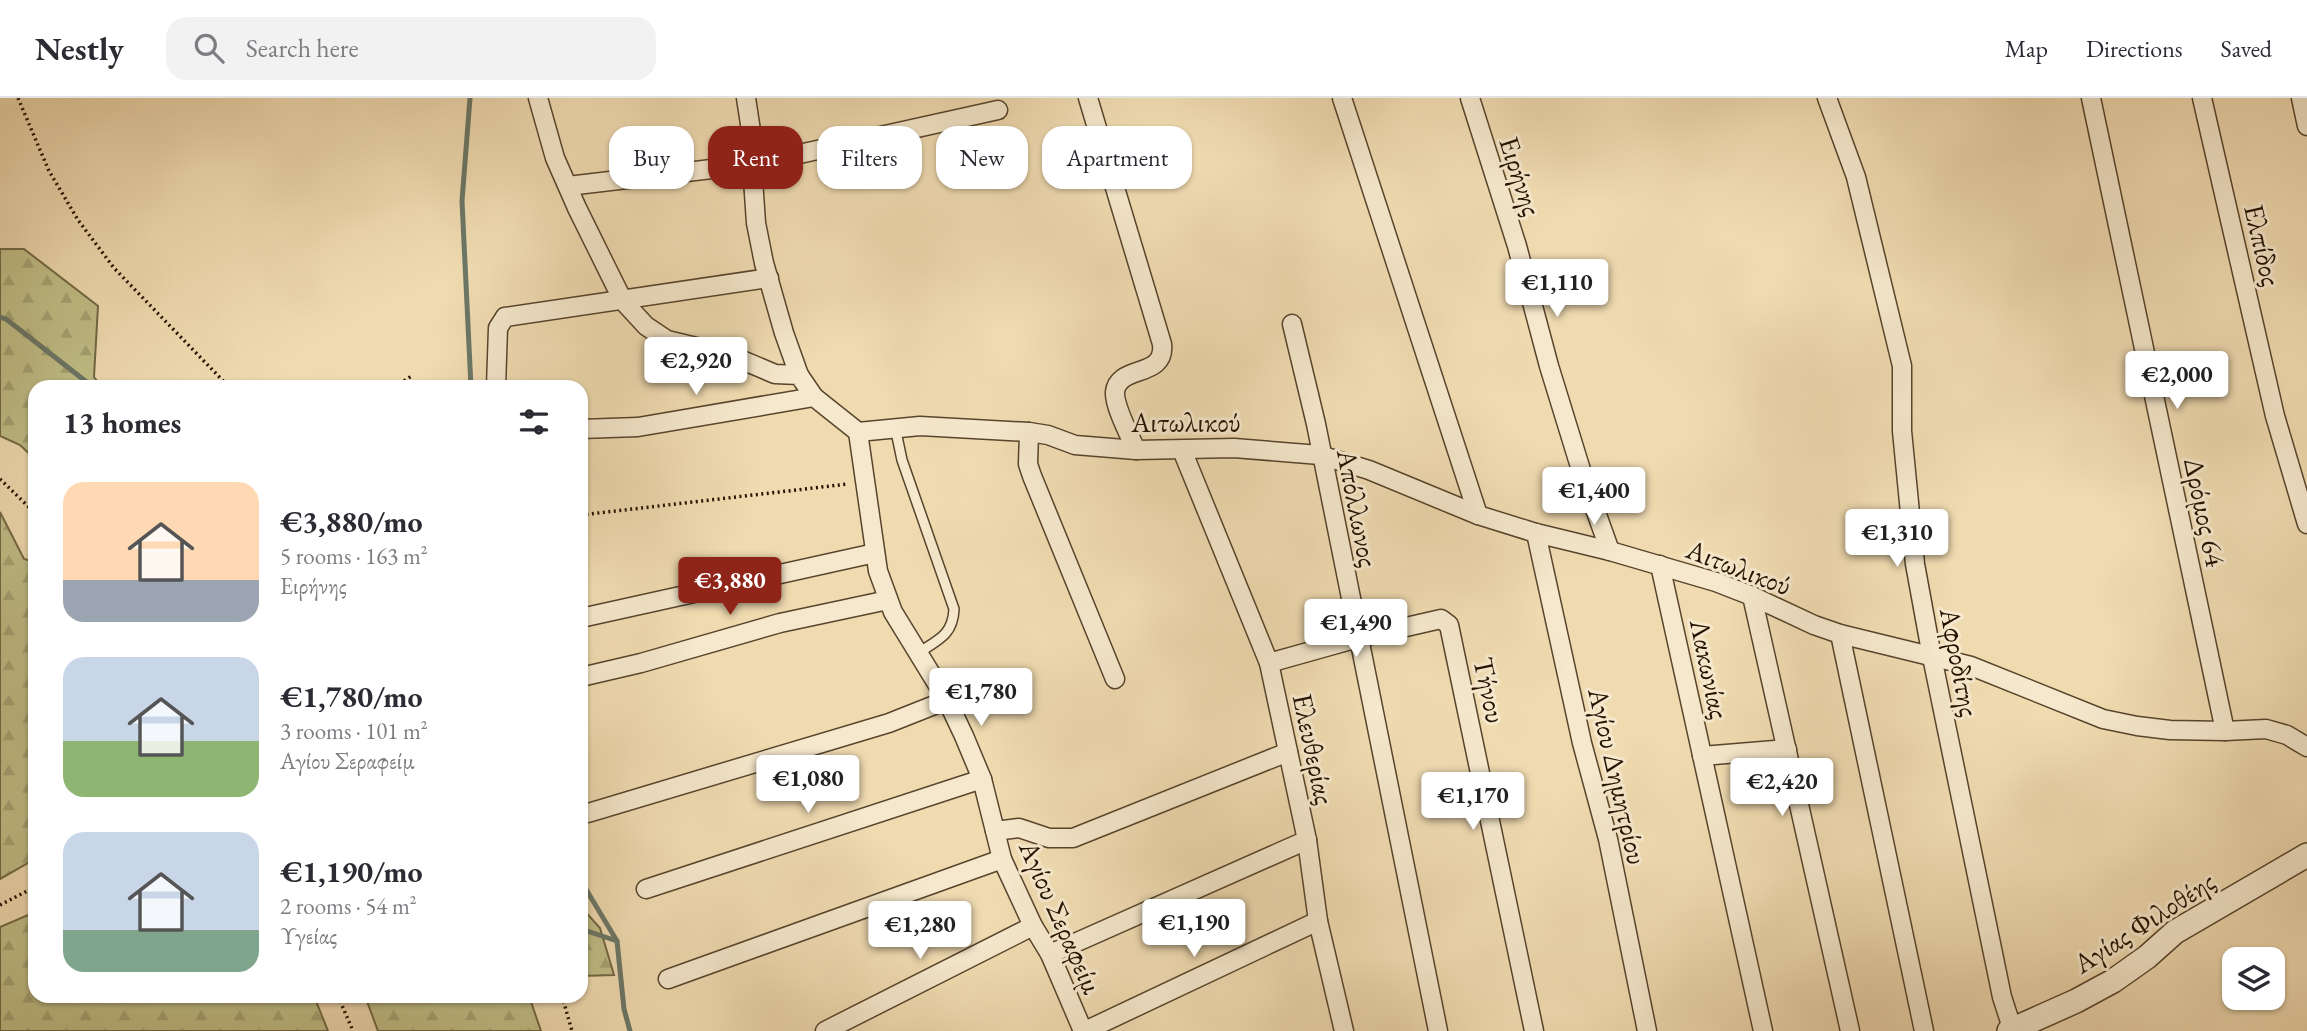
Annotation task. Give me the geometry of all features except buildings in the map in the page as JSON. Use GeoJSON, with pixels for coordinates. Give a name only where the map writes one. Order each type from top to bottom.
{"type":"FeatureCollection","features":[{"type":"Feature","properties":{"kind":"street"},"geometry":{"type":"LineString","coordinates":[[538,98],[555,158],[568,186],[623,301],[646,327],[667,340],[730,355],[775,374],[799,375]]}},
{"type":"Feature","properties":{"kind":"street"},"geometry":{"type":"LineString","coordinates":[[746,98],[750,126]]}},
{"type":"Feature","properties":{"kind":"street"},"geometry":{"type":"LineString","coordinates":[[1088,98],[1162,344],[1162,355],[1155,364],[1122,379],[1116,388],[1116,400],[1136,450]]}},
{"type":"Feature","properties":{"kind":"street"},"geometry":{"type":"LineString","coordinates":[[1342,98],[1478,515]]}},
{"type":"Feature","properties":{"kind":"street","name":"Ειρήνης"},"geometry":{"type":"LineString","coordinates":[[1469,98],[1517,246],[1577,457],[1609,551]]}},
{"type":"Feature","properties":{"kind":"street","name":"Αφροδίτης"},"geometry":{"type":"LineString","coordinates":[[1827,98],[1856,177],[1902,366],[1902,431],[1915,564],[2002,997],[2012,1030]]}},
{"type":"Feature","properties":{"kind":"street","name":"Δρόμος 64"},"geometry":{"type":"LineString","coordinates":[[2091,98],[2225,732]]}},
{"type":"Feature","properties":{"kind":"street","name":"Ελπίδος"},"geometry":{"type":"LineString","coordinates":[[2202,98],[2275,416],[2307,524]]}},
{"type":"Feature","properties":{"kind":"street"},"geometry":{"type":"LineString","coordinates":[[2301,98],[2307,126]]}},
{"type":"Feature","properties":{"kind":"street"},"geometry":{"type":"LineString","coordinates":[[803,153],[998,110]]}},
{"type":"Feature","properties":{"kind":"street"},"geometry":{"type":"LineString","coordinates":[[568,186],[708,169]]}},
{"type":"Feature","properties":{"kind":"street"},"geometry":{"type":"LineString","coordinates":[[753,189],[756,223],[769,278],[799,375],[814,397],[858,432]]}},
{"type":"Feature","properties":{"kind":"street"},"geometry":{"type":"LineString","coordinates":[[496,380],[498,328],[505,317],[769,278]]}},
{"type":"Feature","properties":{"kind":"street","name":"Απόλλωνος"},"geometry":{"type":"LineString","coordinates":[[1292,324],[1316,424],[1320,455],[1438,1031]]}},
{"type":"Feature","properties":{"kind":"street"},"geometry":{"type":"LineString","coordinates":[[588,429],[638,427],[814,397]]}},
{"type":"Feature","properties":{"kind":"street","name":"Αιτωλικού"},"geometry":{"type":"LineString","coordinates":[[858,432],[920,426],[1029,432],[1048,435],[1075,445],[1136,450],[1234,448],[1320,455],[1369,470],[1478,515],[1660,565],[1752,596],[1840,634],[1971,666],[2103,719],[2137,726],[2225,732],[2266,729],[2287,735],[2307,747]]}},
{"type":"Feature","properties":{"kind":"street","name":"Αγίου Σεραφείμ"},"geometry":{"type":"LineString","coordinates":[[858,432],[878,571],[888,600],[947,700],[982,779],[1002,859],[1033,926],[1051,954],[1084,1031]]}},
{"type":"Feature","properties":{"kind":"street"},"geometry":{"type":"LineString","coordinates":[[1029,432],[1028,464],[1032,476],[1115,679]]}},
{"type":"Feature","properties":{"kind":"street","name":"Ελευθερίας"},"geometry":{"type":"LineString","coordinates":[[1182,450],[1269,663],[1307,840],[1318,921],[1344,1031]]}},
{"type":"Feature","properties":{"kind":"street","name":"Αγίου Δημητρίου"},"geometry":{"type":"LineString","coordinates":[[1536,533],[1582,743],[1608,839],[1647,1031]]}},
{"type":"Feature","properties":{"kind":"street"},"geometry":{"type":"LineString","coordinates":[[588,616],[875,553]]}},
{"type":"Feature","properties":{"kind":"street","name":"Λακωνίας"},"geometry":{"type":"LineString","coordinates":[[1660,565],[1763,1031]]}},
{"type":"Feature","properties":{"kind":"street"},"geometry":{"type":"LineString","coordinates":[[1752,596],[1850,1031]]}},
{"type":"Feature","properties":{"kind":"street"},"geometry":{"type":"LineString","coordinates":[[588,675],[780,623],[888,600]]}},
{"type":"Feature","properties":{"kind":"street","name":"Τήνου"},"geometry":{"type":"LineString","coordinates":[[1269,663],[1358,638],[1441,619],[1449,625],[1534,1031]]}},
{"type":"Feature","properties":{"kind":"street"},"geometry":{"type":"LineString","coordinates":[[1840,634],[1924,1031]]}},
{"type":"Feature","properties":{"kind":"street"},"geometry":{"type":"LineString","coordinates":[[588,813],[889,723],[947,700]]}},
{"type":"Feature","properties":{"kind":"street"},"geometry":{"type":"LineString","coordinates":[[1702,755],[1787,749]]}},
{"type":"Feature","properties":{"kind":"street"},"geometry":{"type":"LineString","coordinates":[[995,831],[1019,828],[1049,838],[1073,838],[1288,752]]}},
{"type":"Feature","properties":{"kind":"street"},"geometry":{"type":"LineString","coordinates":[[646,889],[982,779]]}},
{"type":"Feature","properties":{"kind":"street"},"geometry":{"type":"LineString","coordinates":[[1051,954],[1307,840]]}},
{"type":"Feature","properties":{"kind":"street","name":"Αγίας Φιλοθέης"},"geometry":{"type":"LineString","coordinates":[[2012,1030],[2113,981],[2185,926],[2307,855]]}},
{"type":"Feature","properties":{"kind":"street"},"geometry":{"type":"LineString","coordinates":[[668,979],[1002,859]]}},
{"type":"Feature","properties":{"kind":"street"},"geometry":{"type":"LineString","coordinates":[[1084,1031],[1318,921]]}},
{"type":"Feature","properties":{"kind":"street"},"geometry":{"type":"LineString","coordinates":[[825,1031],[1033,926]]}},
{"type":"Feature","properties":{"kind":"lane"},"geometry":{"type":"LineString","coordinates":[[895,427],[902,460],[954,609],[953,626],[918,653]]}},
{"type":"Feature","properties":{"kind":"path"},"geometry":{"type":"LineString","coordinates":[[18,98],[49,171],[78,220],[114,268],[222,380]]}},
{"type":"Feature","properties":{"kind":"path"},"geometry":{"type":"LineString","coordinates":[[405,380],[412,375]]}},
{"type":"Feature","properties":{"kind":"path"},"geometry":{"type":"LineString","coordinates":[[0,479],[28,506]]}},
{"type":"Feature","properties":{"kind":"path"},"geometry":{"type":"LineString","coordinates":[[588,514],[864,482]]}},
{"type":"Feature","properties":{"kind":"path"},"geometry":{"type":"LineString","coordinates":[[0,905],[28,891]]}},
{"type":"Feature","properties":{"kind":"path"},"geometry":{"type":"LineString","coordinates":[[341,1003],[353,1031]]}},
{"type":"Feature","properties":{"kind":"path"},"geometry":{"type":"LineString","coordinates":[[564,1003],[572,1031]]}},
{"type":"Feature","properties":{"kind":"green space"},"geometry":{"type":"Polygon","coordinates":[[[0,249],[24,249],[98,306],[94,377],[96,380],[28,380],[28,452],[20,445],[0,436],[0,249]]]}},
{"type":"Feature","properties":{"kind":"green space"},"geometry":{"type":"Polygon","coordinates":[[[0,512],[24,559],[28,560],[28,863],[0,879],[0,512]]]}},
{"type":"Feature","properties":{"kind":"green space"},"geometry":{"type":"Polygon","coordinates":[[[28,915],[28,1003],[317,1003],[328,1031],[0,1031],[0,927],[28,915]]]}},
{"type":"Feature","properties":{"kind":"green space"},"geometry":{"type":"Polygon","coordinates":[[[588,915],[600,928],[614,975],[588,976],[588,915]]]}},
{"type":"Feature","properties":{"kind":"green space"},"geometry":{"type":"Polygon","coordinates":[[[368,1003],[531,1003],[541,1031],[378,1031],[368,1003]]]}},
{"type":"Feature","properties":{"kind":"waterway"},"geometry":{"type":"LineString","coordinates":[[470,98],[462,201],[471,380]]}},
{"type":"Feature","properties":{"kind":"waterway"},"geometry":{"type":"LineString","coordinates":[[0,317],[84,380]]}},
{"type":"Feature","properties":{"kind":"waterway"},"geometry":{"type":"LineString","coordinates":[[588,893],[617,941],[624,1009],[630,1031]]}},
{"type":"Feature","properties":{"kind":"waterway"},"geometry":{"type":"LineString","coordinates":[[588,931],[617,941]]}}]}
